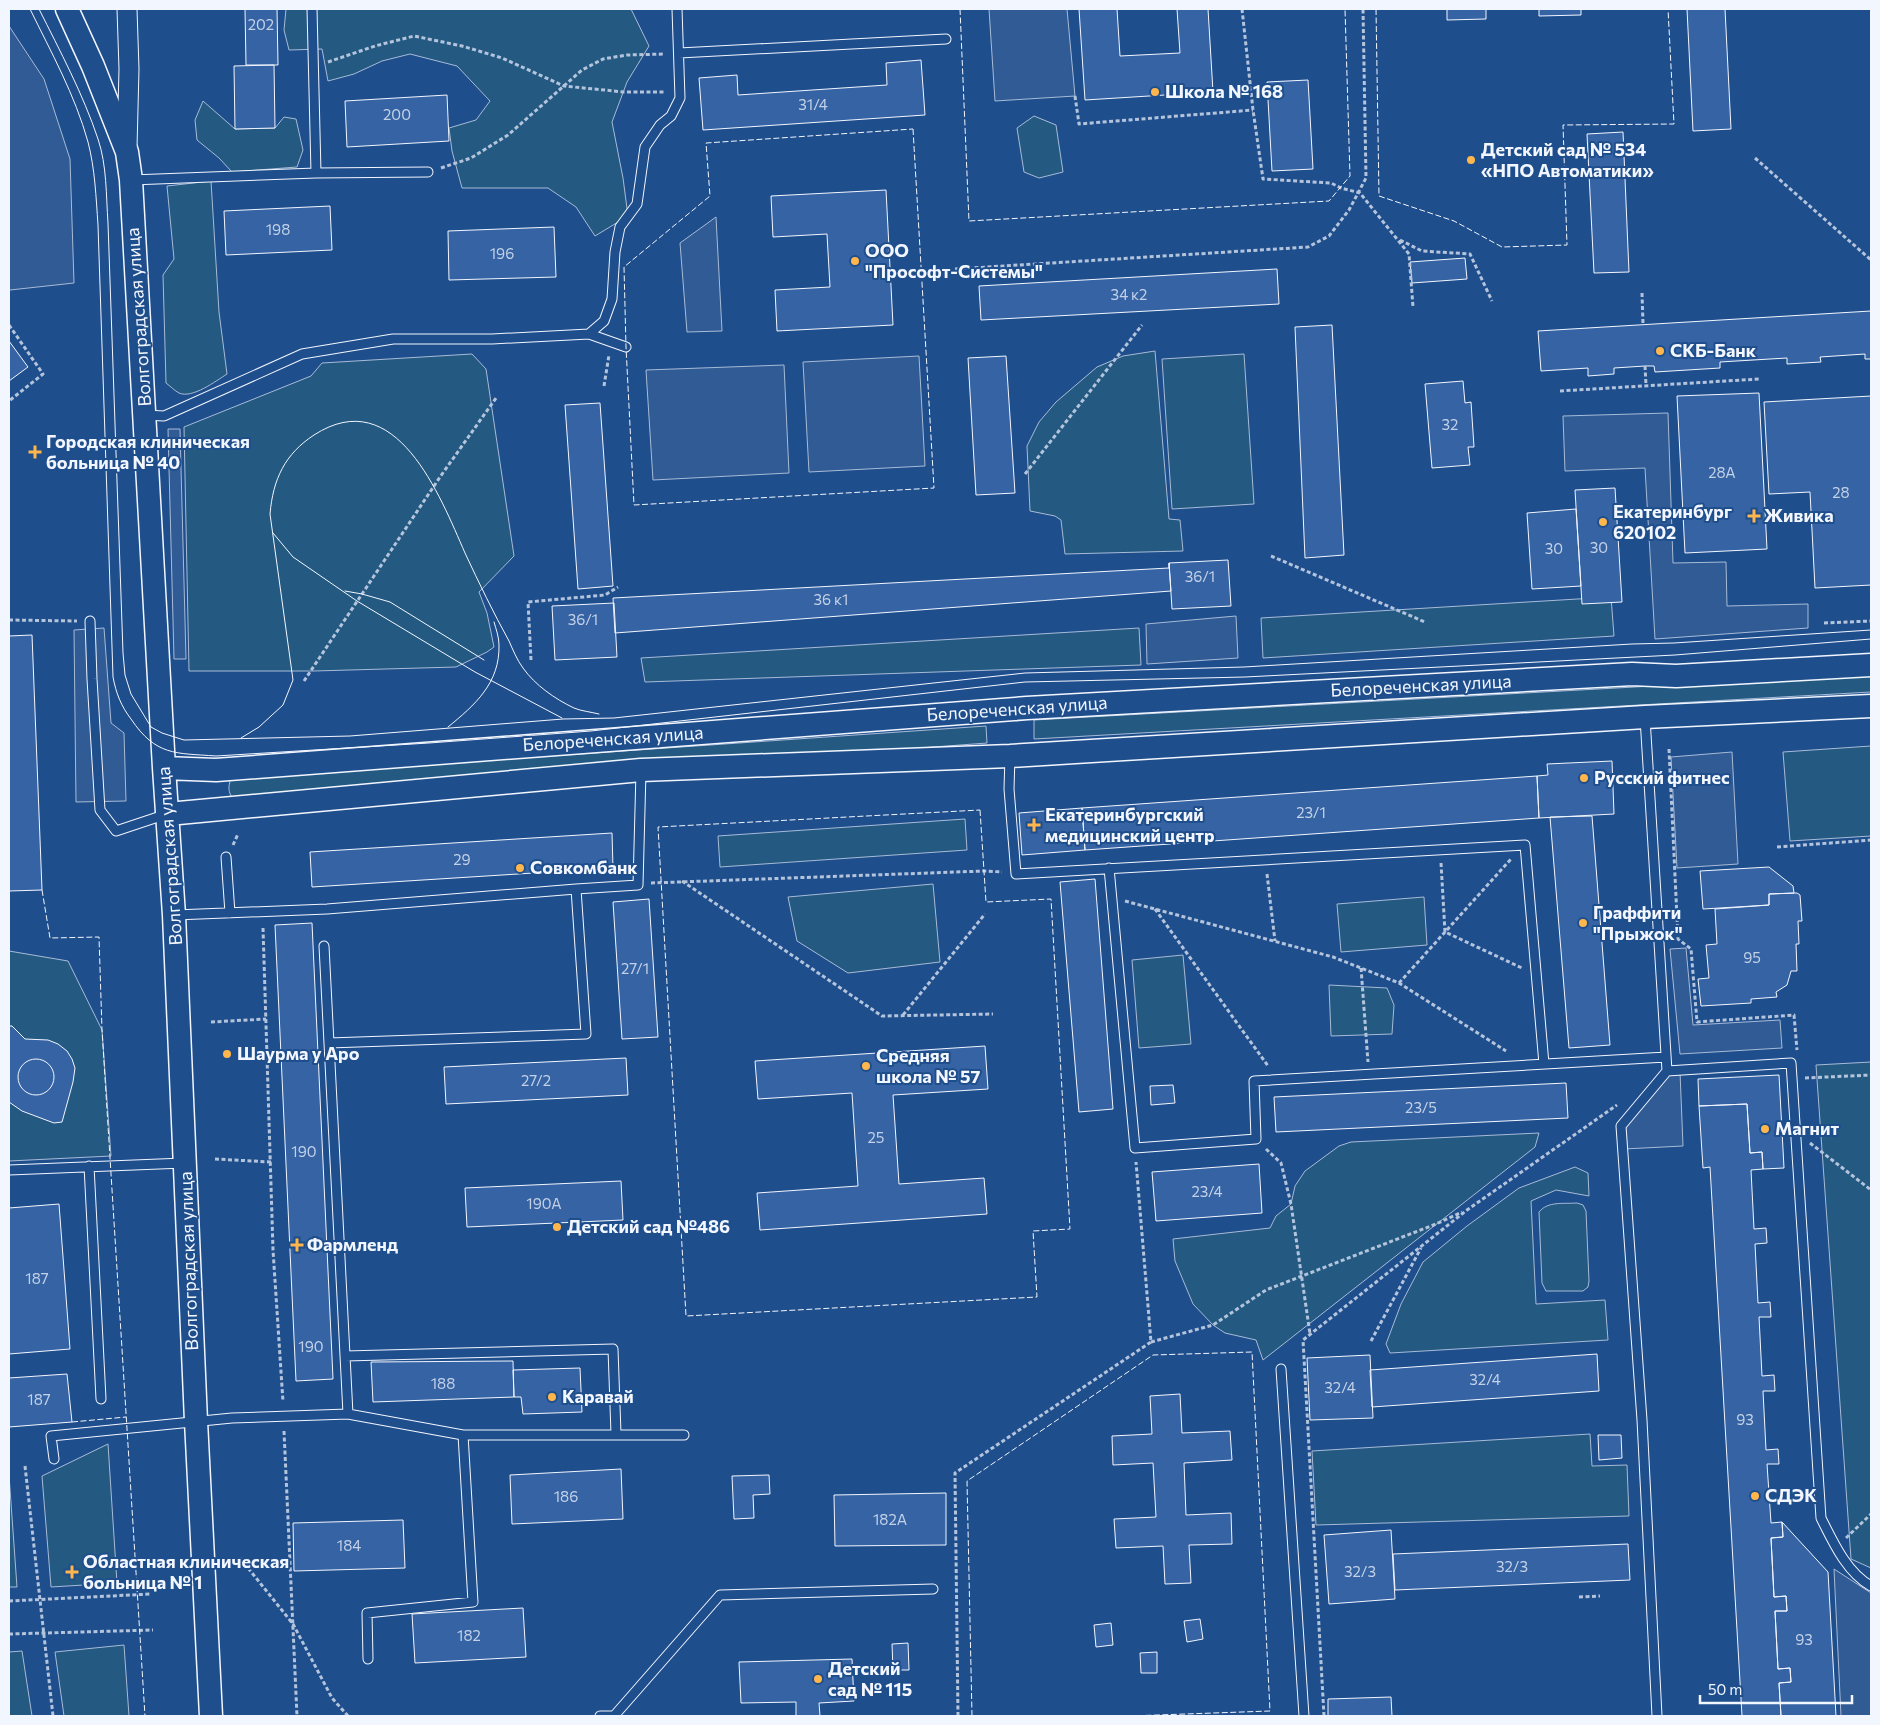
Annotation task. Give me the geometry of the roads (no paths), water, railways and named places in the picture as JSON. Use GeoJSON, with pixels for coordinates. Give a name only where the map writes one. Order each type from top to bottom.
{"type":"FeatureCollection","features":[{"type":"Feature","properties":{"kind":"street","name":"Волгоградская улица"},"geometry":{"type":"LineString","coordinates":[[67,9],[93,66],[127,152],[131,180],[174,915],[211,1716]]}},
{"type":"Feature","properties":{"kind":"street"},"geometry":{"type":"LineString","coordinates":[[127,9],[127,152]]}},
{"type":"Feature","properties":{"kind":"street","name":"Белореченская улица"},"geometry":{"type":"LineString","coordinates":[[164,768],[216,770],[1027,708],[1632,674],[1676,676],[1871,664]]}},
{"type":"Feature","properties":{"kind":"street","name":"Белореченская улица"},"geometry":{"type":"LineString","coordinates":[[168,814],[640,770],[1010,756],[1645,717],[1871,706]]}},
{"type":"Feature","properties":{"kind":"lane"},"geometry":{"type":"LineString","coordinates":[[312,9],[316,172]]}},
{"type":"Feature","properties":{"kind":"lane"},"geometry":{"type":"LineString","coordinates":[[589,334],[604,321],[612,299],[615,252],[620,227],[637,204],[644,148],[660,125],[671,116],[680,98],[677,9]]}},
{"type":"Feature","properties":{"kind":"lane"},"geometry":{"type":"LineString","coordinates":[[679,53],[946,38]]}},
{"type":"Feature","properties":{"kind":"lane"},"geometry":{"type":"LineString","coordinates":[[131,180],[316,172],[428,172]]}},
{"type":"Feature","properties":{"kind":"lane"},"geometry":{"type":"LineString","coordinates":[[145,415],[164,416],[302,354],[393,339],[492,339],[589,334],[626,347]]}},
{"type":"Feature","properties":{"kind":"lane"},"geometry":{"type":"LineString","coordinates":[[90,621],[100,810],[116,831],[168,814]]}},
{"type":"Feature","properties":{"kind":"lane"},"geometry":{"type":"LineString","coordinates":[[1645,717],[1667,1071],[1621,1126],[1642,1420],[1657,1716]]}},
{"type":"Feature","properties":{"kind":"lane"},"geometry":{"type":"LineString","coordinates":[[1010,756],[1009,789],[1016,874],[1524,845],[1544,1064]]}},
{"type":"Feature","properties":{"kind":"lane"},"geometry":{"type":"LineString","coordinates":[[174,915],[327,909],[638,885],[640,770]]}},
{"type":"Feature","properties":{"kind":"lane"},"geometry":{"type":"LineString","coordinates":[[226,857],[230,913]]}},
{"type":"Feature","properties":{"kind":"lane"},"geometry":{"type":"LineString","coordinates":[[1110,868],[1135,1148],[1256,1139],[1254,1081],[1666,1057]]}},
{"type":"Feature","properties":{"kind":"lane"},"geometry":{"type":"LineString","coordinates":[[328,1042],[586,1034],[576,889]]}},
{"type":"Feature","properties":{"kind":"lane"},"geometry":{"type":"LineString","coordinates":[[324,946],[348,1414]]}},
{"type":"Feature","properties":{"kind":"lane"},"geometry":{"type":"LineString","coordinates":[[1667,1071],[1791,1063],[1821,1518],[1836,1548],[1862,1581],[1871,1586]]}},
{"type":"Feature","properties":{"kind":"lane"},"geometry":{"type":"LineString","coordinates":[[9,1170],[185,1163]]}},
{"type":"Feature","properties":{"kind":"lane"},"geometry":{"type":"LineString","coordinates":[[88,1166],[101,1399]]}},
{"type":"Feature","properties":{"kind":"lane"},"geometry":{"type":"LineString","coordinates":[[345,1356],[614,1349],[616,1434]]}},
{"type":"Feature","properties":{"kind":"lane"},"geometry":{"type":"LineString","coordinates":[[1281,1370],[1304,1716]]}},
{"type":"Feature","properties":{"kind":"lane"},"geometry":{"type":"LineString","coordinates":[[54,1459],[51,1436],[232,1418],[348,1414],[464,1435],[684,1435]]}},
{"type":"Feature","properties":{"kind":"lane"},"geometry":{"type":"LineString","coordinates":[[368,1659],[367,1613],[473,1602],[464,1435]]}},
{"type":"Feature","properties":{"kind":"lane"},"geometry":{"type":"LineString","coordinates":[[600,1716],[614,1716],[720,1595],[933,1589]]}},
{"type":"Feature","properties":{"kind":"tram line"},"geometry":{"type":"LineString","coordinates":[[30,9],[76,107],[88,142],[94,173],[98,225],[113,677],[119,699],[140,731],[149,740],[168,750],[178,753],[216,756],[591,731],[1025,682],[1245,677],[1675,655],[1871,639]]}},
{"type":"Feature","properties":{"kind":"tram line"},"geometry":{"type":"LineString","coordinates":[[39,9],[85,106],[98,139],[103,160],[108,223],[125,675],[131,694],[151,727],[162,733],[184,740],[350,736],[563,719],[614,718],[1025,673],[1244,667],[1871,630]]}},
{"type":"Feature","properties":{"kind":"tram line"},"geometry":{"type":"LineString","coordinates":[[241,738],[259,727],[283,705],[293,680],[270,514],[274,490],[282,468],[295,450],[314,435],[343,423],[369,423],[391,434],[411,453],[428,477],[442,503],[497,619],[523,668],[539,686],[560,700],[577,709],[599,714]]}},
{"type":"Feature","properties":{"kind":"tram line"},"geometry":{"type":"LineString","coordinates":[[273,533],[293,557],[357,601],[475,672],[562,718]]}},
{"type":"Feature","properties":{"kind":"tram line"},"geometry":{"type":"LineString","coordinates":[[345,591],[390,602],[484,660]]}},
{"type":"Feature","properties":{"kind":"tram line"},"geometry":{"type":"LineString","coordinates":[[448,727],[468,710],[484,692],[495,671],[499,642],[494,622]]}},
{"type":"Feature","properties":{"kind":"place","name":"Школа № 168"},"geometry":{"type":"Point","coordinates":[1155,92]}},
{"type":"Feature","properties":{"kind":"place","name":"Детский сад № 534 «НПО Автоматики»"},"geometry":{"type":"Point","coordinates":[1471,160]}},
{"type":"Feature","properties":{"kind":"place","name":"ООО \"Прософт-Системы\""},"geometry":{"type":"Point","coordinates":[855,261]}},
{"type":"Feature","properties":{"kind":"place","name":"СКБ-Банк"},"geometry":{"type":"Point","coordinates":[1660,351]}},
{"type":"Feature","properties":{"kind":"place","name":"Городская клиническая больница № 40"},"geometry":{"type":"Point","coordinates":[35,452]}},
{"type":"Feature","properties":{"kind":"place","name":"Живика"},"geometry":{"type":"Point","coordinates":[1754,516]}},
{"type":"Feature","properties":{"kind":"place","name":"Екатеринбург 620102"},"geometry":{"type":"Point","coordinates":[1603,522]}},
{"type":"Feature","properties":{"kind":"place","name":"Русский фитнес"},"geometry":{"type":"Point","coordinates":[1584,778]}},
{"type":"Feature","properties":{"kind":"place","name":"Екатеринбургский медицинский центр"},"geometry":{"type":"Point","coordinates":[1034,825]}},
{"type":"Feature","properties":{"kind":"place","name":"Совкомбанк"},"geometry":{"type":"Point","coordinates":[520,868]}},
{"type":"Feature","properties":{"kind":"place","name":"Граффити \"Прыжок\""},"geometry":{"type":"Point","coordinates":[1583,923]}},
{"type":"Feature","properties":{"kind":"place","name":"Шаурма у Аро"},"geometry":{"type":"Point","coordinates":[227,1054]}},
{"type":"Feature","properties":{"kind":"place","name":"Средняя школа № 57"},"geometry":{"type":"Point","coordinates":[866,1066]}},
{"type":"Feature","properties":{"kind":"place","name":"Магнит"},"geometry":{"type":"Point","coordinates":[1765,1129]}},
{"type":"Feature","properties":{"kind":"place","name":"Детский сад №486"},"geometry":{"type":"Point","coordinates":[557,1227]}},
{"type":"Feature","properties":{"kind":"place","name":"Фармленд"},"geometry":{"type":"Point","coordinates":[297,1245]}},
{"type":"Feature","properties":{"kind":"place","name":"Каравай"},"geometry":{"type":"Point","coordinates":[552,1397]}},
{"type":"Feature","properties":{"kind":"place","name":"СДЭК"},"geometry":{"type":"Point","coordinates":[1755,1496]}},
{"type":"Feature","properties":{"kind":"place","name":"Областная клиническая больница № 1"},"geometry":{"type":"Point","coordinates":[72,1572]}},
{"type":"Feature","properties":{"kind":"place","name":"Детский сад № 115"},"geometry":{"type":"Point","coordinates":[818,1679]}}]}
